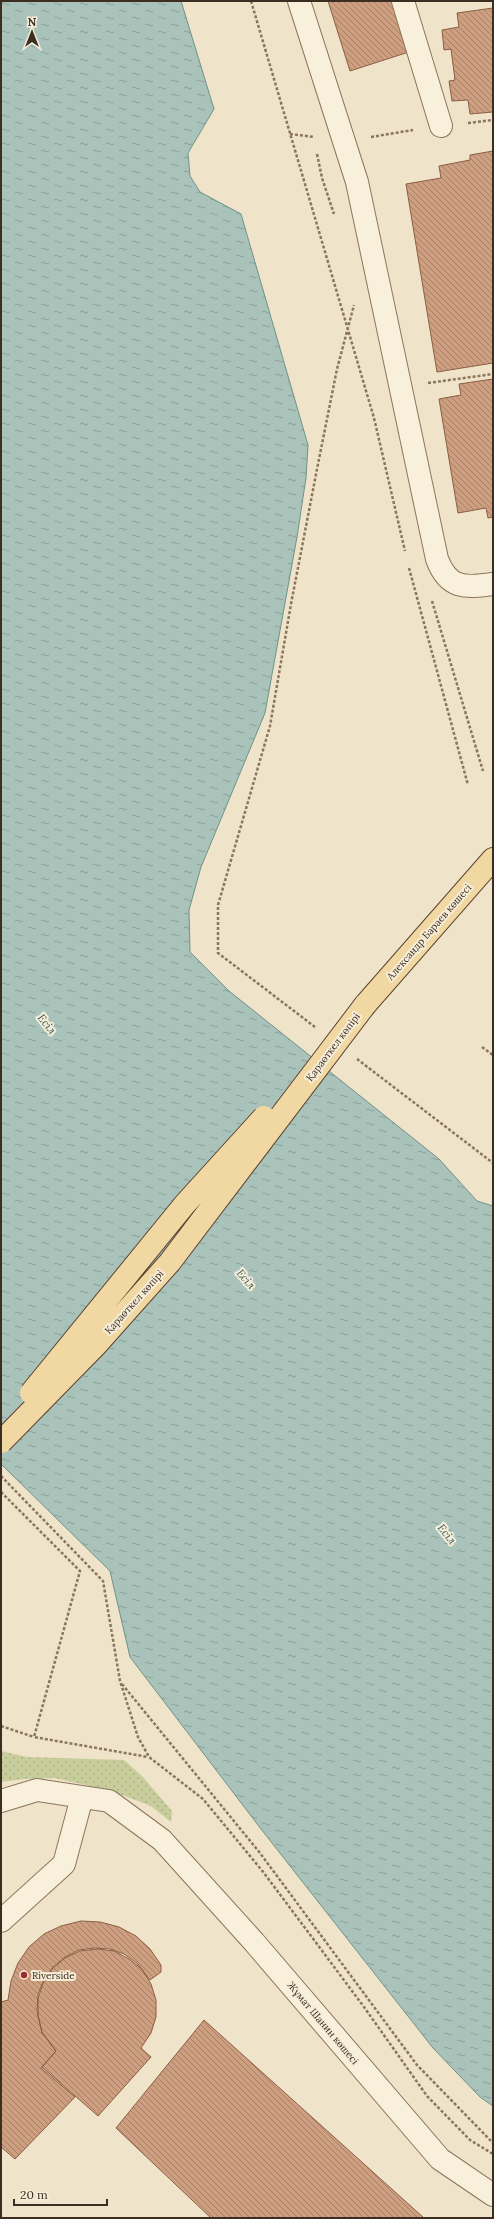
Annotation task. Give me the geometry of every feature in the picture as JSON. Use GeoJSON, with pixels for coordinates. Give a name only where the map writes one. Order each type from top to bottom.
{"type":"FeatureCollection","features":[{"type":"Feature","properties":{"kind":"main road","name":"Александр Бараев көшесі"},"geometry":{"type":"LineString","coordinates":[[365,1005],[493,859]]}},
{"type":"Feature","properties":{"kind":"main road","name":"Қараөткел көпірі"},"geometry":{"type":"LineString","coordinates":[[1,1430],[185,1204],[365,1005]]}},
{"type":"Feature","properties":{"kind":"main road","name":"Қараөткел көпірі"},"geometry":{"type":"LineString","coordinates":[[1,1442],[97,1344],[170,1262],[365,1005]]}},
{"type":"Feature","properties":{"kind":"street"},"geometry":{"type":"LineString","coordinates":[[298,1],[357,182],[437,559],[444,574],[453,583],[468,587],[493,584]]}},
{"type":"Feature","properties":{"kind":"street"},"geometry":{"type":"LineString","coordinates":[[403,1],[441,126]]}},
{"type":"Feature","properties":{"kind":"street","name":"Жұмат Шанин көшесі"},"geometry":{"type":"LineString","coordinates":[[1,1801],[37,1790],[108,1801],[162,1840],[254,1942],[440,2159],[493,2195]]}},
{"type":"Feature","properties":{"kind":"street"},"geometry":{"type":"LineString","coordinates":[[1,1921],[64,1864],[82,1796]]}},
{"type":"Feature","properties":{"kind":"path"},"geometry":{"type":"LineString","coordinates":[[251,1],[374,418],[407,558]]}},
{"type":"Feature","properties":{"kind":"path"},"geometry":{"type":"LineString","coordinates":[[290,134],[344,141],[441,126],[493,120]]}},
{"type":"Feature","properties":{"kind":"path"},"geometry":{"type":"LineString","coordinates":[[318,1029],[218,953],[218,905],[270,726],[291,604],[337,369],[356,298]]}},
{"type":"Feature","properties":{"kind":"path"},"geometry":{"type":"LineString","coordinates":[[409,566],[468,785]]}},
{"type":"Feature","properties":{"kind":"path"},"geometry":{"type":"LineString","coordinates":[[430,596],[483,771]]}},
{"type":"Feature","properties":{"kind":"path"},"geometry":{"type":"LineString","coordinates":[[482,1047],[493,1055]]}},
{"type":"Feature","properties":{"kind":"path"},"geometry":{"type":"LineString","coordinates":[[356,1058],[493,1163]]}},
{"type":"Feature","properties":{"kind":"path"},"geometry":{"type":"LineString","coordinates":[[1,1476],[103,1581],[120,1681],[138,1737],[149,1757],[203,1799],[264,1873],[364,2007],[427,2096],[470,2140],[493,2154]]}},
{"type":"Feature","properties":{"kind":"path"},"geometry":{"type":"LineString","coordinates":[[1,1492],[80,1571],[34,1737]]}},
{"type":"Feature","properties":{"kind":"path"},"geometry":{"type":"LineString","coordinates":[[120,1681],[260,1853],[417,2065],[493,2143]]}},
{"type":"Feature","properties":{"kind":"path"},"geometry":{"type":"LineString","coordinates":[[1,1726],[34,1737],[149,1757]]}},
{"type":"Feature","properties":{"kind":"green space"},"geometry":{"type":"Polygon","coordinates":[[[1,1751],[27,1757],[124,1760],[142,1776],[172,1811],[171,1822],[151,1806],[109,1790],[54,1778],[24,1779],[1,1782],[1,1751]]]}},
{"type":"Feature","properties":{"kind":"water","name":"Есіл"},"geometry":{"type":"Polygon","coordinates":[[[1,1],[181,1],[214,109],[188,153],[190,176],[200,192],[241,214],[308,445],[306,478],[297,537],[265,713],[201,867],[189,910],[190,952],[229,991],[439,1159],[477,1201],[493,1206],[493,2106],[480,2097],[433,2048],[261,1829],[130,1657],[110,1571],[1,1464],[1,1]]]}},
{"type":"Feature","properties":{"kind":"building"},"geometry":{"type":"Polygon","coordinates":[[[328,1],[399,1],[415,50],[350,71],[328,1]]]}},
{"type":"Feature","properties":{"kind":"building"},"geometry":{"type":"Polygon","coordinates":[[[493,8],[493,112],[470,114],[468,100],[452,101],[449,81],[455,80],[451,49],[444,50],[442,30],[459,27],[457,13],[493,8]]]}},
{"type":"Feature","properties":{"kind":"building"},"geometry":{"type":"Polygon","coordinates":[[[493,151],[493,363],[437,372],[406,184],[441,178],[439,166],[470,160],[470,155],[493,151]]]}},
{"type":"Feature","properties":{"kind":"building"},"geometry":{"type":"Polygon","coordinates":[[[493,379],[493,517],[488,518],[486,508],[458,513],[439,399],[461,395],[459,384],[493,379]]]}},
{"type":"Feature","properties":{"kind":"building"},"geometry":{"type":"Polygon","coordinates":[[[81,1921],[100,1922],[119,1927],[136,1936],[150,1949],[161,1965],[161,1972],[150,1980],[137,1963],[124,1954],[110,1949],[94,1948],[79,1950],[65,1957],[53,1967],[44,1980],[38,1994],[37,2010],[42,2033],[56,2051],[41,2068],[75,2097],[15,2159],[1,2147],[1,2002],[8,2000],[11,1981],[18,1963],[29,1947],[44,1934],[61,1926],[81,1921]]]}},
{"type":"Feature","properties":{"kind":"building"},"geometry":{"type":"Polygon","coordinates":[[[97,1949],[114,1951],[129,1959],[142,1969],[151,1984],[156,2000],[156,2017],[151,2033],[141,2048],[151,2057],[98,2116],[42,2067],[56,2051],[42,2032],[38,2016],[38,1999],[43,1983],[52,1969],[65,1958],[80,1951],[97,1949]]]}},
{"type":"Feature","properties":{"kind":"building"},"geometry":{"type":"Polygon","coordinates":[[[204,2020],[424,2218],[211,2218],[116,2128],[204,2020]]]}},
{"type":"Feature","properties":{"kind":"place","name":"Riverside"},"geometry":{"type":"Point","coordinates":[24,1975]}}]}
